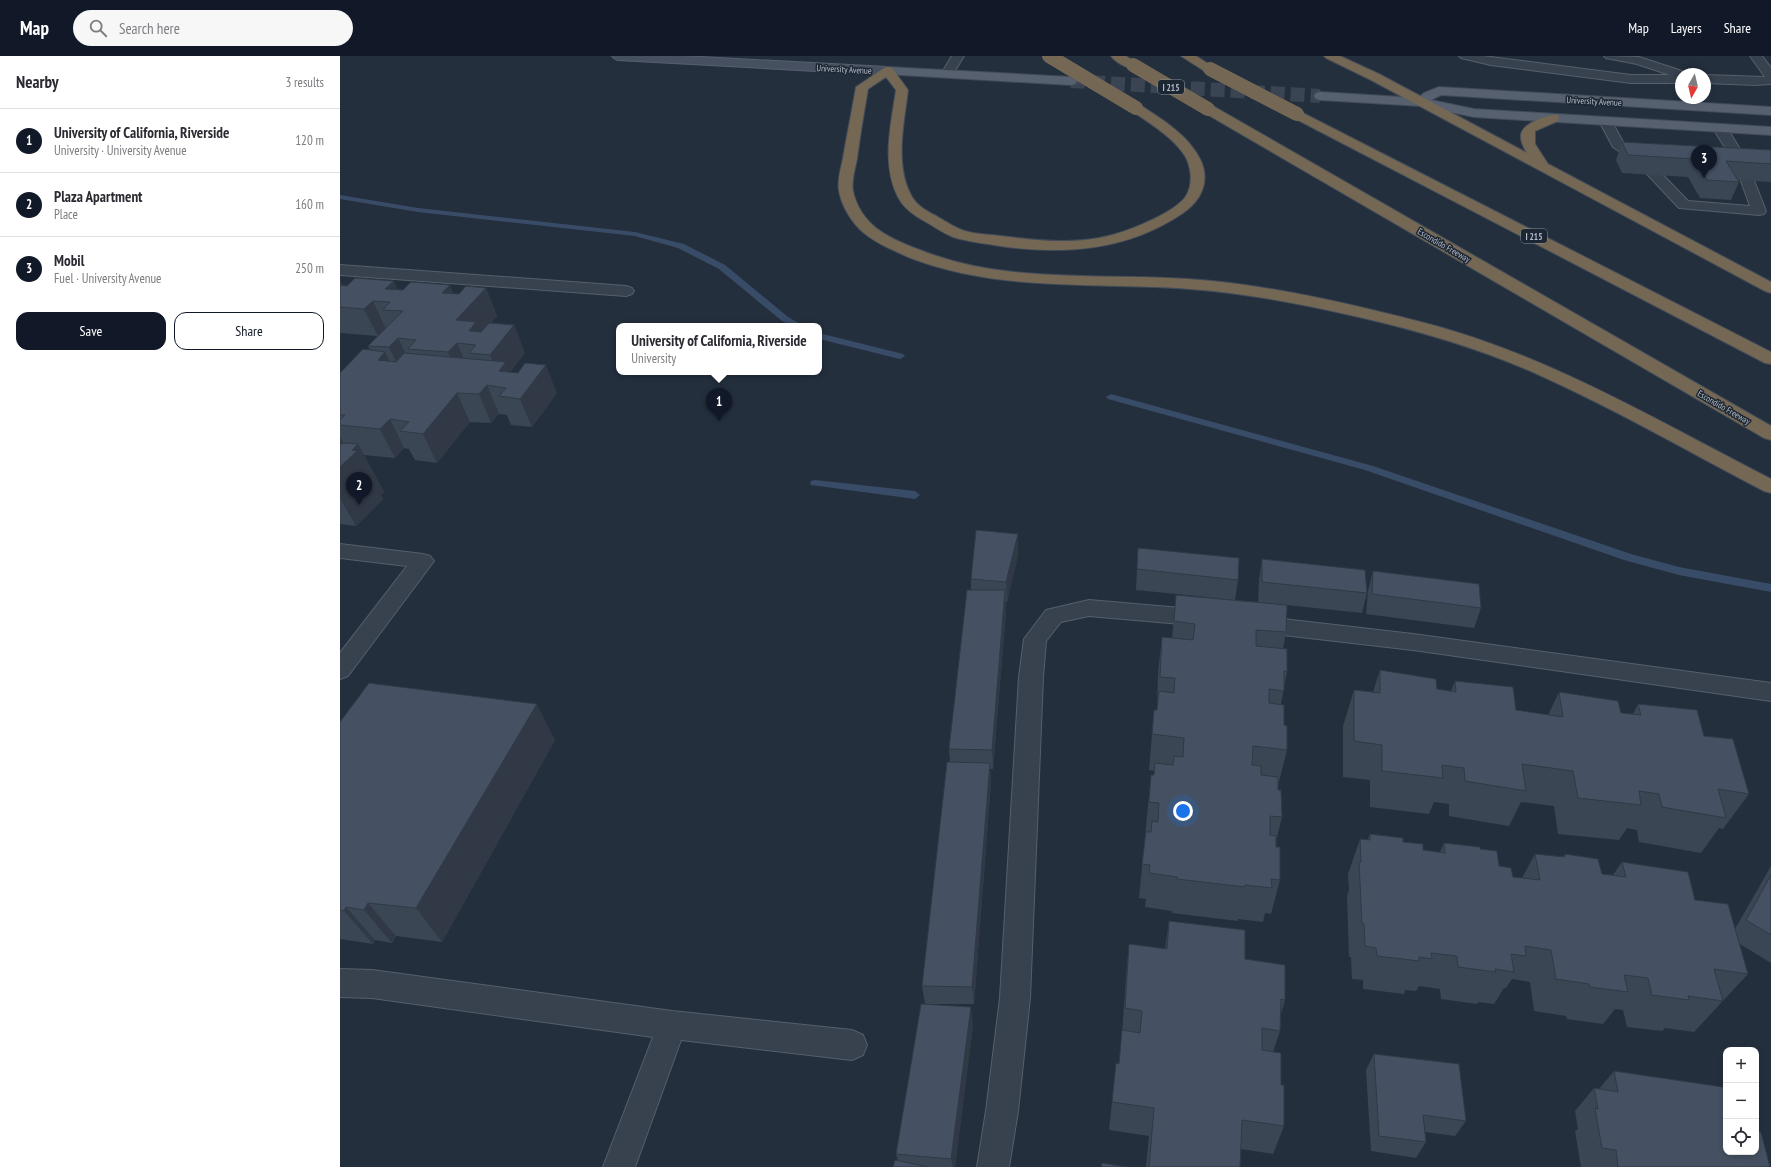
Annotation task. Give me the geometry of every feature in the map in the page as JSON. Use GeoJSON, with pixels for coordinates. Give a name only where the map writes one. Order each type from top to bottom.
{"type":"FeatureCollection","features":[{"type":"Feature","properties":{"kind":"highway"},"geometry":{"type":"LineString","coordinates":[[1049,56],[1136,108],[1165,128],[1180,141],[1194,160],[1199,179],[1192,198],[1165,220],[1133,234],[1098,243],[1056,246],[1017,245],[963,235],[921,214],[906,199],[898,180],[895,154],[902,90],[888,71],[862,87],[845,188],[849,203],[860,220],[881,239],[917,256],[953,268],[1033,278],[1192,284],[1241,289],[1306,299],[1429,329],[1478,345],[1541,370],[1603,399],[1771,487]]}},
{"type":"Feature","properties":{"kind":"highway","name":"Escondido Freeway"},"geometry":{"type":"LineString","coordinates":[[1117,56],[1771,434]]}},
{"type":"Feature","properties":{"kind":"highway","name":"I 215"},"geometry":{"type":"LineString","coordinates":[[1187,56],[1771,358]]}},
{"type":"Feature","properties":{"kind":"highway"},"geometry":{"type":"LineString","coordinates":[[1330,56],[1375,77],[1771,288]]}},
{"type":"Feature","properties":{"kind":"highway"},"geometry":{"type":"LineString","coordinates":[[1544,167],[1528,144],[1528,131],[1530,128],[1553,118]]}},
{"type":"Feature","properties":{"kind":"main road","name":"University Avenue"},"geometry":{"type":"LineString","coordinates":[[888,71],[1071,81]]}},
{"type":"Feature","properties":{"kind":"main road","name":"University Avenue"},"geometry":{"type":"LineString","coordinates":[[1421,102],[1428,96],[1439,92],[1771,111]]}},
{"type":"Feature","properties":{"kind":"main road","name":"University Avenue"},"geometry":{"type":"LineString","coordinates":[[1320,96],[1421,102],[1474,113],[1771,131]]}},
{"type":"Feature","properties":{"kind":"street","name":"University Avenue"},"geometry":{"type":"LineString","coordinates":[[618,56],[888,71]]}},
{"type":"Feature","properties":{"kind":"lane"},"geometry":{"type":"LineString","coordinates":[[947,74],[958,56]]}},
{"type":"Feature","properties":{"kind":"lane"},"geometry":{"type":"LineString","coordinates":[[1466,56],[1491,61],[1618,77],[1651,80],[1675,79]]}},
{"type":"Feature","properties":{"kind":"lane"},"geometry":{"type":"LineString","coordinates":[[1610,56],[1638,61],[1675,72]]}},
{"type":"Feature","properties":{"kind":"lane"},"geometry":{"type":"LineString","coordinates":[[1711,79],[1755,81],[1771,79],[1756,56]]}},
{"type":"Feature","properties":{"kind":"lane"},"geometry":{"type":"LineString","coordinates":[[1606,121],[1618,144],[1643,161]]}},
{"type":"Feature","properties":{"kind":"lane"},"geometry":{"type":"LineString","coordinates":[[1654,174],[1684,205],[1760,211],[1746,174],[1720,128]]}},
{"type":"Feature","properties":{"kind":"lane"},"geometry":{"type":"LineString","coordinates":[[340,270],[626,291]]}},
{"type":"Feature","properties":{"kind":"lane"},"geometry":{"type":"LineString","coordinates":[[340,551],[423,561],[340,670]]}},
{"type":"Feature","properties":{"kind":"lane"},"geometry":{"type":"LineString","coordinates":[[994,1167],[1002,1111],[1014,998],[1031,677],[1035,639],[1054,616],[1089,608],[1228,621],[1413,642],[1771,692]]}},
{"type":"Feature","properties":{"kind":"lane"},"geometry":{"type":"LineString","coordinates":[[340,983],[372,984],[672,1025],[852,1045]]}},
{"type":"Feature","properties":{"kind":"lane"},"geometry":{"type":"LineString","coordinates":[[619,1167],[672,1025]]}},
{"type":"Feature","properties":{"kind":"building"},"geometry":{"type":"Polygon","coordinates":[[[1622,142],[1771,150],[1771,164],[1726,161],[1739,182],[1707,180],[1695,159],[1628,155],[1622,142]]]}},
{"type":"Feature","properties":{"kind":"building"},"geometry":{"type":"Polygon","coordinates":[[[355,278],[394,281],[385,289],[403,290],[411,282],[450,285],[442,293],[459,294],[466,286],[486,288],[456,320],[476,322],[469,331],[481,332],[489,323],[514,325],[490,355],[469,353],[476,345],[457,343],[448,352],[408,349],[416,340],[398,338],[389,347],[368,346],[403,311],[383,310],[390,302],[373,301],[364,309],[340,307],[340,285],[347,286],[355,278]]]}},
{"type":"Feature","properties":{"kind":"building"},"geometry":{"type":"Polygon","coordinates":[[[363,349],[385,352],[378,360],[396,362],[404,353],[506,362],[499,371],[518,373],[525,363],[546,365],[520,399],[499,396],[506,388],[487,385],[479,394],[457,393],[423,434],[400,431],[409,422],[390,419],[380,429],[340,425],[340,420],[345,415],[340,415],[340,373],[363,349]]]}},
{"type":"Feature","properties":{"kind":"building"},"geometry":{"type":"Polygon","coordinates":[[[340,444],[358,444],[352,450],[357,451],[340,467],[340,444]]]}},
{"type":"Feature","properties":{"kind":"building"},"geometry":{"type":"Polygon","coordinates":[[[976,530],[1018,534],[1006,582],[971,579],[976,530]]]}},
{"type":"Feature","properties":{"kind":"building"},"geometry":{"type":"Polygon","coordinates":[[[1138,548],[1239,558],[1238,580],[1137,569],[1138,548]]]}},
{"type":"Feature","properties":{"kind":"building"},"geometry":{"type":"Polygon","coordinates":[[[1262,559],[1365,570],[1367,593],[1262,582],[1262,559]]]}},
{"type":"Feature","properties":{"kind":"building"},"geometry":{"type":"Polygon","coordinates":[[[1373,571],[1479,584],[1481,608],[1372,594],[1373,571]]]}},
{"type":"Feature","properties":{"kind":"building"},"geometry":{"type":"Polygon","coordinates":[[[967,590],[1005,590],[992,750],[949,749],[967,590]]]}},
{"type":"Feature","properties":{"kind":"building"},"geometry":{"type":"Polygon","coordinates":[[[1176,595],[1287,605],[1286,632],[1256,630],[1256,646],[1287,649],[1287,672],[1284,671],[1284,691],[1269,689],[1269,703],[1284,705],[1284,725],[1287,726],[1287,750],[1253,746],[1252,765],[1261,766],[1261,775],[1278,777],[1278,790],[1281,790],[1282,817],[1270,816],[1270,835],[1276,836],[1276,847],[1280,847],[1280,880],[1271,879],[1272,888],[1245,885],[1245,887],[1177,879],[1177,877],[1149,873],[1150,865],[1142,864],[1146,832],[1151,832],[1152,821],[1158,822],[1159,803],[1149,802],[1151,775],[1154,775],[1155,763],[1173,765],[1174,756],[1183,757],[1184,738],[1152,734],[1154,710],[1157,710],[1159,691],[1174,693],[1175,678],[1160,677],[1162,637],[1193,640],[1195,624],[1174,621],[1176,595]]]}},
{"type":"Feature","properties":{"kind":"building"},"geometry":{"type":"Polygon","coordinates":[[[1380,670],[1436,679],[1437,689],[1456,692],[1455,681],[1513,687],[1516,710],[1563,717],[1559,692],[1618,701],[1621,713],[1641,715],[1638,704],[1697,710],[1704,736],[1733,739],[1749,794],[1718,789],[1726,818],[1662,807],[1659,794],[1639,791],[1641,805],[1578,798],[1573,771],[1522,764],[1526,791],[1465,781],[1464,768],[1442,765],[1443,778],[1382,771],[1382,745],[1354,741],[1354,690],[1380,693],[1380,670]]]}},
{"type":"Feature","properties":{"kind":"building"},"geometry":{"type":"Polygon","coordinates":[[[369,683],[537,704],[416,908],[368,903],[364,910],[346,907],[344,911],[340,910],[340,722],[369,683]]]}},
{"type":"Feature","properties":{"kind":"building"},"geometry":{"type":"Polygon","coordinates":[[[947,762],[990,763],[972,987],[922,986],[947,762]]]}},
{"type":"Feature","properties":{"kind":"building"},"geometry":{"type":"Polygon","coordinates":[[[1370,834],[1403,838],[1403,842],[1423,844],[1423,850],[1445,853],[1444,843],[1480,847],[1480,849],[1497,851],[1499,866],[1511,868],[1513,877],[1540,880],[1535,854],[1565,857],[1565,854],[1598,859],[1602,874],[1626,877],[1622,862],[1688,872],[1695,900],[1728,904],[1748,974],[1714,969],[1723,1001],[1688,996],[1689,1000],[1652,995],[1648,978],[1624,975],[1628,992],[1590,987],[1589,984],[1556,979],[1551,950],[1525,946],[1526,956],[1511,954],[1514,972],[1495,969],[1496,972],[1458,967],[1457,956],[1431,953],[1432,959],[1419,957],[1419,961],[1377,956],[1376,948],[1365,946],[1364,924],[1362,924],[1359,862],[1361,862],[1360,839],[1370,840],[1370,834]]]}},
{"type":"Feature","properties":{"kind":"building"},"geometry":{"type":"Polygon","coordinates":[[[1771,875],[1771,935],[1746,920],[1771,875]]]}},
{"type":"Feature","properties":{"kind":"building"},"geometry":{"type":"Polygon","coordinates":[[[1169,921],[1245,930],[1245,959],[1285,965],[1285,1000],[1281,999],[1280,1031],[1262,1028],[1262,1050],[1281,1053],[1281,1085],[1284,1085],[1284,1126],[1242,1120],[1240,1167],[1149,1167],[1154,1108],[1112,1102],[1116,1063],[1119,1064],[1122,1030],[1140,1033],[1142,1011],[1125,1008],[1129,944],[1167,949],[1169,921]]]}},
{"type":"Feature","properties":{"kind":"building"},"geometry":{"type":"Polygon","coordinates":[[[921,1004],[971,1007],[951,1159],[896,1154],[921,1004]]]}},
{"type":"Feature","properties":{"kind":"building"},"geometry":{"type":"Polygon","coordinates":[[[1374,1054],[1459,1064],[1466,1121],[1423,1115],[1426,1142],[1379,1136],[1374,1054]]]}},
{"type":"Feature","properties":{"kind":"building"},"geometry":{"type":"Polygon","coordinates":[[[1614,1071],[1723,1087],[1723,1155],[1759,1155],[1759,1132],[1761,1132],[1770,1167],[1618,1167],[1616,1150],[1602,1148],[1595,1108],[1598,1109],[1594,1088],[1618,1092],[1614,1071]]]}},
{"type":"Feature","properties":{"kind":"building"},"geometry":{"type":"Polygon","coordinates":[[[895,1160],[928,1167],[893,1167],[895,1160]]]}},
{"type":"Feature","properties":{"kind":"building"},"geometry":{"type":"Polygon","coordinates":[[[1102,1163],[1127,1167],[1101,1167],[1102,1163]]]}},
{"type":"Feature","properties":{"kind":"waterway"},"geometry":{"type":"LineString","coordinates":[[340,197],[418,210],[635,234],[681,246],[722,267],[785,319],[793,323]]}},
{"type":"Feature","properties":{"kind":"waterway"},"geometry":{"type":"LineString","coordinates":[[822,337],[900,356]]}},
{"type":"Feature","properties":{"kind":"waterway"},"geometry":{"type":"LineString","coordinates":[[1111,397],[1369,468],[1628,557],[1679,571],[1771,588]]}},
{"type":"Feature","properties":{"kind":"waterway"},"geometry":{"type":"LineString","coordinates":[[815,483],[915,495]]}},
{"type":"Feature","properties":{"kind":"tunnel"},"geometry":{"type":"LineString","coordinates":[[1071,81],[1320,96]]}},
{"type":"Feature","properties":{"kind":"place","name":"Mobil"},"geometry":{"type":"Point","coordinates":[1704,178]}},
{"type":"Feature","properties":{"kind":"place","name":"University of California, Riverside"},"geometry":{"type":"Point","coordinates":[719,421]}},
{"type":"Feature","properties":{"kind":"place","name":"Plaza Apartment"},"geometry":{"type":"Point","coordinates":[359,505]}}]}
